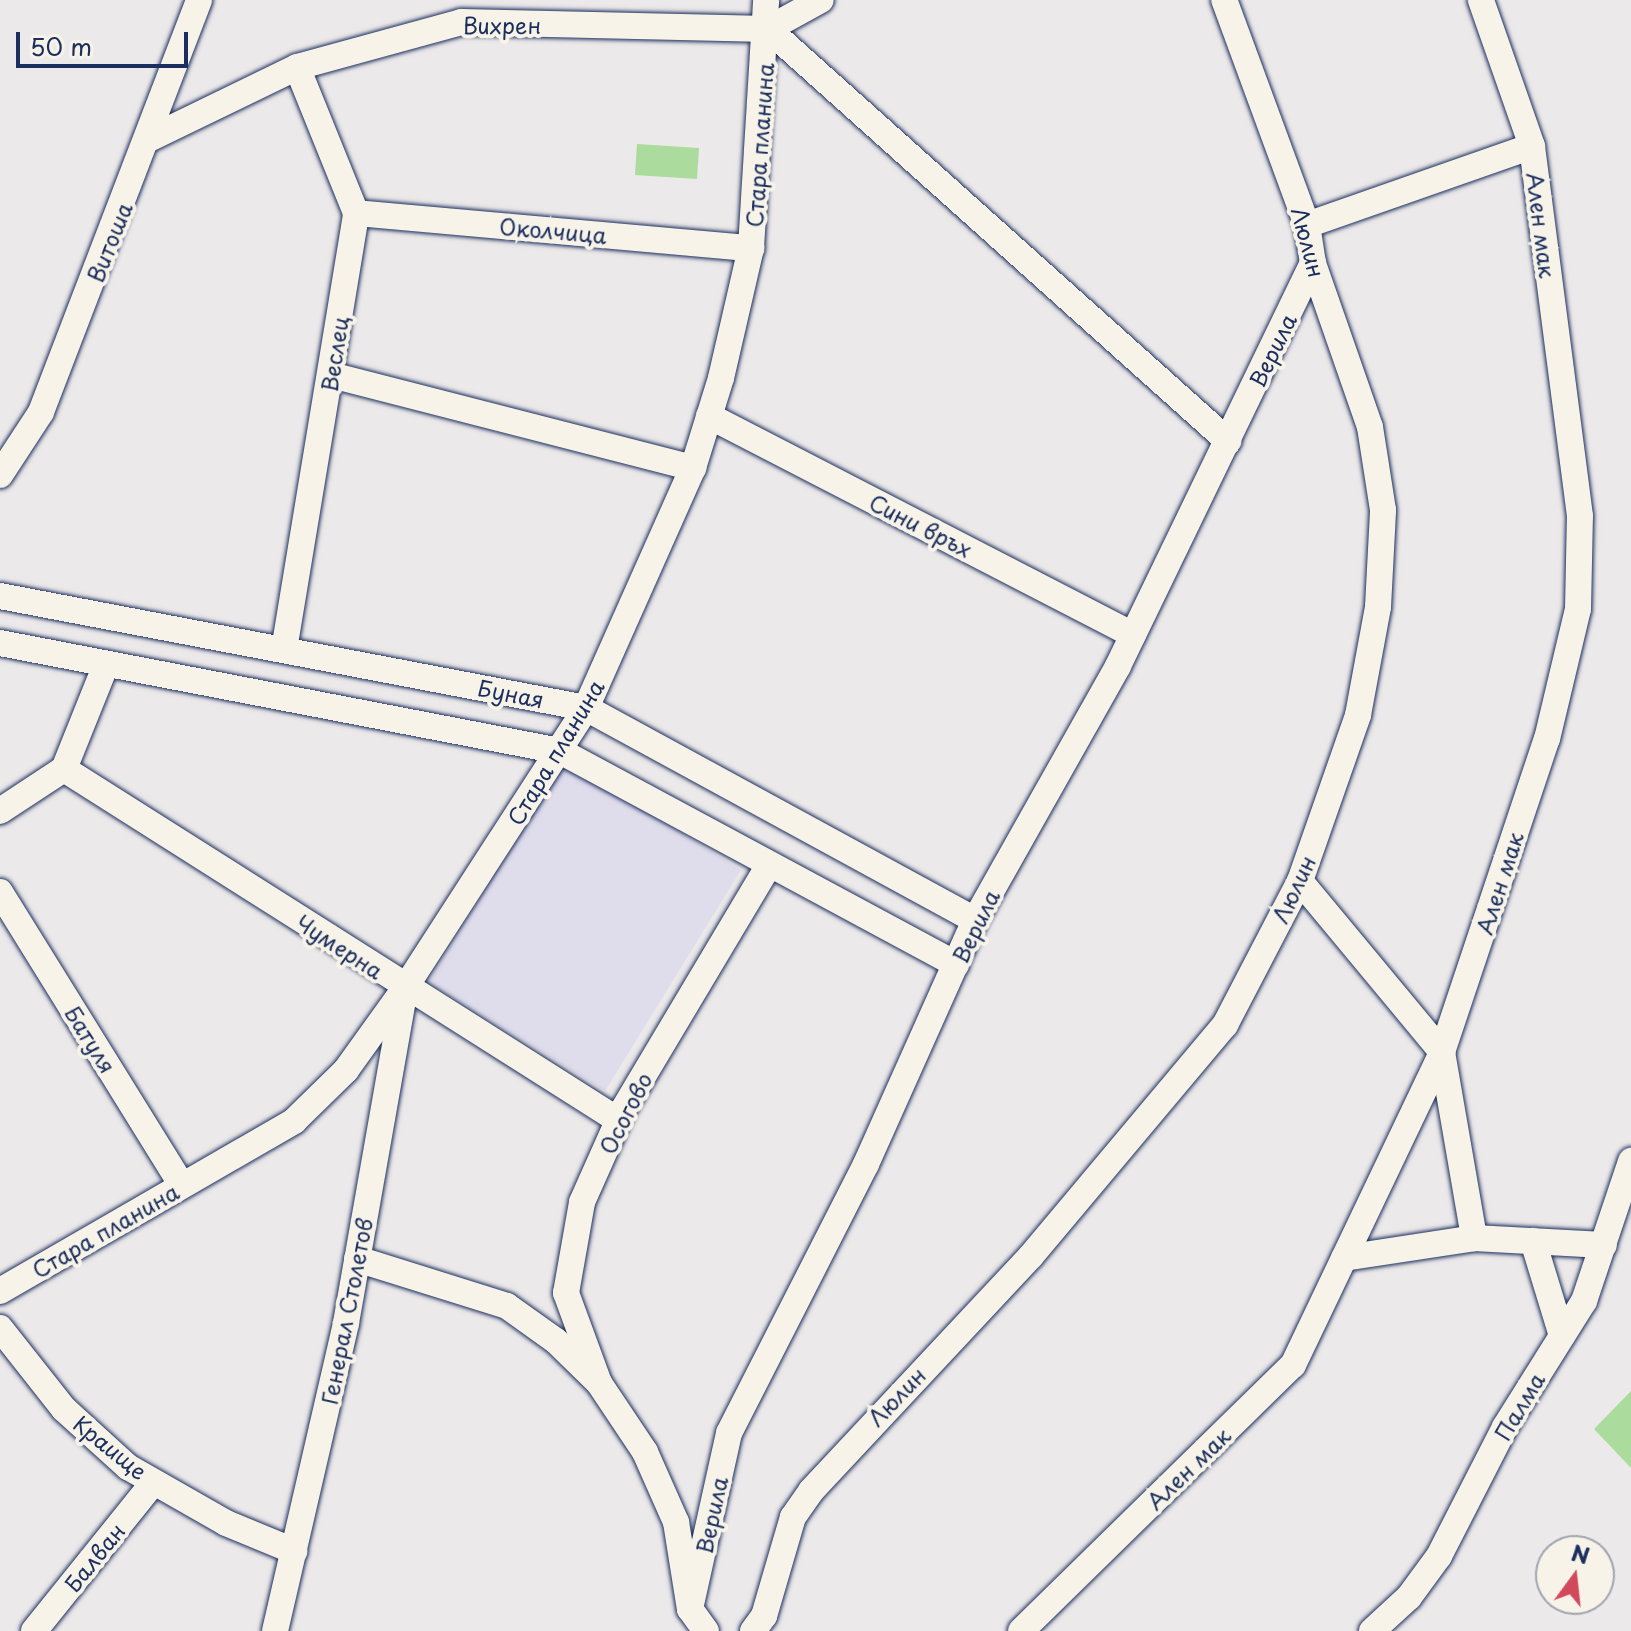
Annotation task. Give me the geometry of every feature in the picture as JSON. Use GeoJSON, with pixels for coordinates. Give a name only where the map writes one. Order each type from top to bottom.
{"type":"FeatureCollection","features":[{"type":"Feature","properties":{"kind":"street","name":"Витоша"},"geometry":{"type":"LineString","coordinates":[[0,475],[41,412],[149,139],[199,0]]}},
{"type":"Feature","properties":{"kind":"street","name":"Стара планина"},"geometry":{"type":"LineString","coordinates":[[0,1291],[294,1121],[346,1070],[405,988],[586,708],[693,468],[709,416],[751,248],[768,29],[766,0]]}},
{"type":"Feature","properties":{"kind":"street","name":"Вихрен"},"geometry":{"type":"LineString","coordinates":[[149,139],[297,67],[457,11],[768,29],[821,0]]}},
{"type":"Feature","properties":{"kind":"street","name":"Люлин"},"geometry":{"type":"LineString","coordinates":[[753,1631],[764,1616],[793,1517],[811,1491],[1031,1256],[1225,1025],[1300,881],[1358,715],[1378,607],[1383,510],[1370,427],[1313,263],[1307,225],[1224,0]]}},
{"type":"Feature","properties":{"kind":"street","name":"Ален мак"},"geometry":{"type":"LineString","coordinates":[[1021,1631],[1293,1365],[1442,1052],[1547,739],[1578,609],[1580,516],[1532,146],[1481,0]]}},
{"type":"Feature","properties":{"kind":"street"},"geometry":{"type":"LineString","coordinates":[[768,29],[1228,441]]}},
{"type":"Feature","properties":{"kind":"street"},"geometry":{"type":"LineString","coordinates":[[297,67],[356,213]]}},
{"type":"Feature","properties":{"kind":"street"},"geometry":{"type":"LineString","coordinates":[[1307,225],[1532,146]]}},
{"type":"Feature","properties":{"kind":"street","name":"Околчица"},"geometry":{"type":"LineString","coordinates":[[356,213],[751,248]]}},
{"type":"Feature","properties":{"kind":"street","name":"Веслец"},"geometry":{"type":"LineString","coordinates":[[284,650],[356,213]]}},
{"type":"Feature","properties":{"kind":"street","name":"Верила"},"geometry":{"type":"LineString","coordinates":[[690,1609],[729,1433],[866,1164],[975,920],[1133,635],[1313,263]]}},
{"type":"Feature","properties":{"kind":"street"},"geometry":{"type":"LineString","coordinates":[[331,375],[693,468]]}},
{"type":"Feature","properties":{"kind":"street","name":"Сини връх"},"geometry":{"type":"LineString","coordinates":[[709,416],[1133,635]]}},
{"type":"Feature","properties":{"kind":"street","name":"Буная"},"geometry":{"type":"LineString","coordinates":[[0,596],[586,708],[975,920]]}},
{"type":"Feature","properties":{"kind":"street"},"geometry":{"type":"LineString","coordinates":[[0,643],[105,667],[560,751],[956,964]]}},
{"type":"Feature","properties":{"kind":"street"},"geometry":{"type":"LineString","coordinates":[[0,811],[64,769],[105,667]]}},
{"type":"Feature","properties":{"kind":"street","name":"Чумерна"},"geometry":{"type":"LineString","coordinates":[[64,769],[405,988],[618,1120]]}},
{"type":"Feature","properties":{"kind":"street","name":"Осогово"},"geometry":{"type":"LineString","coordinates":[[599,1383],[566,1293],[582,1202],[618,1120],[769,865]]}},
{"type":"Feature","properties":{"kind":"street"},"geometry":{"type":"LineString","coordinates":[[1300,881],[1442,1052],[1474,1238]]}},
{"type":"Feature","properties":{"kind":"street","name":"Батуля"},"geometry":{"type":"LineString","coordinates":[[0,892],[182,1185]]}},
{"type":"Feature","properties":{"kind":"street","name":"Генерал Столетов"},"geometry":{"type":"LineString","coordinates":[[275,1631],[357,1259],[405,988]]}},
{"type":"Feature","properties":{"kind":"street","name":"Палма"},"geometry":{"type":"LineString","coordinates":[[1386,1627],[1439,1556],[1505,1427],[1584,1301],[1631,1161]]}},
{"type":"Feature","properties":{"kind":"street"},"geometry":{"type":"LineString","coordinates":[[1344,1258],[1474,1238],[1604,1245]]}},
{"type":"Feature","properties":{"kind":"street"},"geometry":{"type":"LineString","coordinates":[[1533,1241],[1562,1336]]}},
{"type":"Feature","properties":{"kind":"street"},"geometry":{"type":"LineString","coordinates":[[357,1259],[507,1306],[556,1341],[599,1383],[645,1452],[676,1522],[690,1609],[706,1631]]}},
{"type":"Feature","properties":{"kind":"street","name":"Краище"},"geometry":{"type":"LineString","coordinates":[[0,1328],[64,1409],[128,1467],[226,1523],[294,1551]]}},
{"type":"Feature","properties":{"kind":"street","name":"Балван"},"geometry":{"type":"LineString","coordinates":[[34,1631],[154,1482]]}},
{"type":"Feature","properties":{"kind":"shaded area"},"geometry":{"type":"Polygon","coordinates":[[[565,761],[741,870],[605,1091],[428,982],[565,761]]]}},
{"type":"Feature","properties":{"kind":"green space"},"geometry":{"type":"Polygon","coordinates":[[[637,144],[699,148],[697,179],[635,175],[637,144]]]}},
{"type":"Feature","properties":{"kind":"green space"},"geometry":{"type":"Polygon","coordinates":[[[1631,1391],[1631,1468],[1594,1429],[1631,1391]]]}}]}
